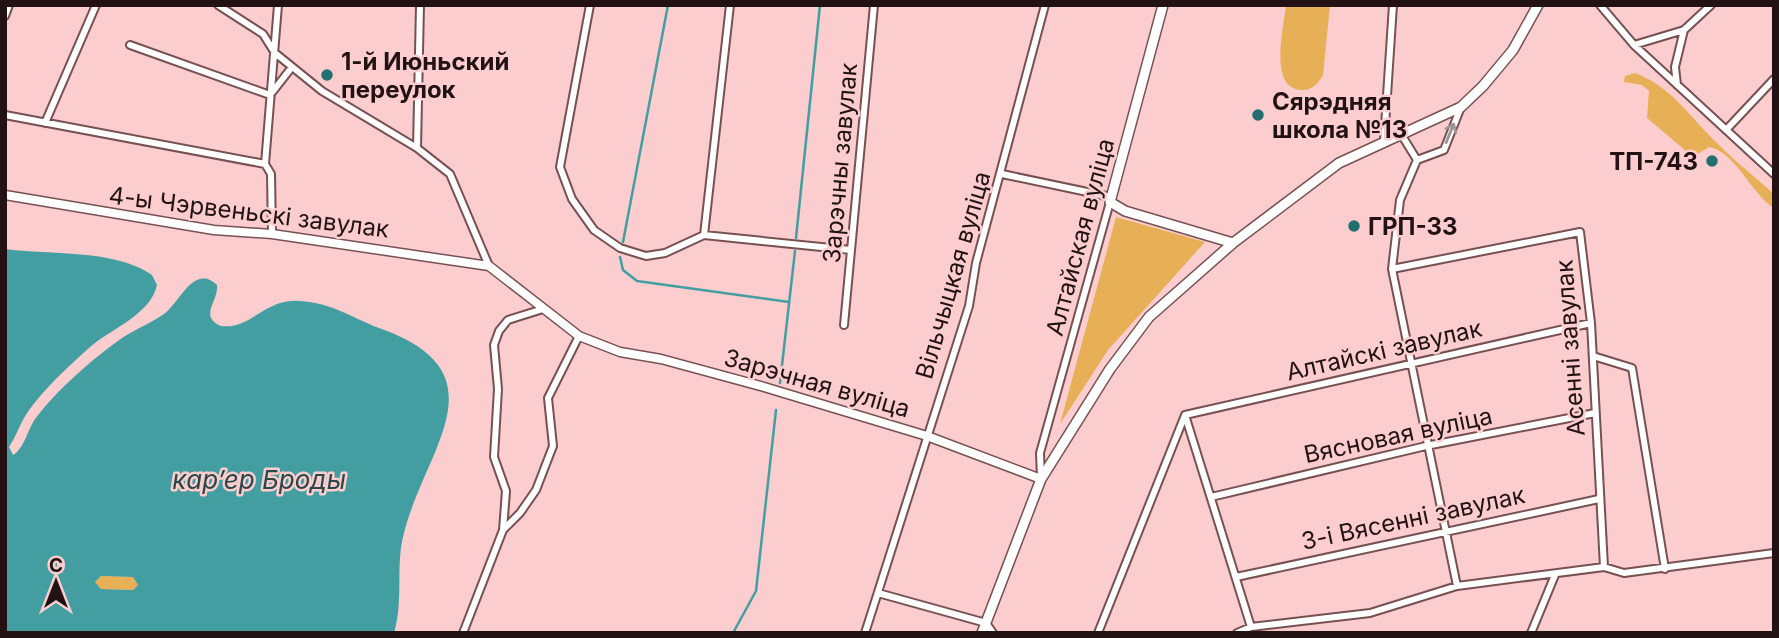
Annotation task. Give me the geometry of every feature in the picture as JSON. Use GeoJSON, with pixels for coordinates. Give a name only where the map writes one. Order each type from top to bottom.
{"type":"FeatureCollection","features":[{"type":"Feature","properties":{"kind":"main road","name":"Алтайская вуліца"},"geometry":{"type":"LineString","coordinates":[[1111,200],[1163,5]]}},
{"type":"Feature","properties":{"kind":"main road","name":"Алтайская вуліца"},"geometry":{"type":"LineString","coordinates":[[982,633],[1041,479],[1130,340],[1149,317],[1233,243],[1339,163],[1461,107],[1513,50],[1538,5]]}},
{"type":"Feature","properties":{"kind":"main road"},"geometry":{"type":"LineString","coordinates":[[1111,200],[1125,211],[1233,243]]}},
{"type":"Feature","properties":{"kind":"street"},"geometry":{"type":"LineString","coordinates":[[5,16],[9,5]]}},
{"type":"Feature","properties":{"kind":"street"},"geometry":{"type":"LineString","coordinates":[[45,123],[96,5]]}},
{"type":"Feature","properties":{"kind":"street","name":"Зарэчная вуліца"},"geometry":{"type":"LineString","coordinates":[[218,5],[263,34],[275,53],[323,91],[417,148],[450,174],[489,266],[579,336],[620,352],[661,359],[764,387],[927,436],[1041,479]]}},
{"type":"Feature","properties":{"kind":"street"},"geometry":{"type":"LineString","coordinates":[[272,234],[271,174],[265,164],[278,5]]}},
{"type":"Feature","properties":{"kind":"street"},"geometry":{"type":"LineString","coordinates":[[417,148],[420,5]]}},
{"type":"Feature","properties":{"kind":"street"},"geometry":{"type":"LineString","coordinates":[[590,5],[560,167],[572,200],[594,230],[620,248],[646,256],[665,253],[704,235],[851,250]]}},
{"type":"Feature","properties":{"kind":"street"},"geometry":{"type":"LineString","coordinates":[[704,235],[730,5]]}},
{"type":"Feature","properties":{"kind":"street","name":"Зарэчны завулак"},"geometry":{"type":"LineString","coordinates":[[844,325],[874,5]]}},
{"type":"Feature","properties":{"kind":"street","name":"Вільчыцкая вуліца"},"geometry":{"type":"LineString","coordinates":[[865,633],[969,306],[976,263],[1002,174],[1045,5]]}},
{"type":"Feature","properties":{"kind":"street"},"geometry":{"type":"LineString","coordinates":[[1384,141],[1393,5]]}},
{"type":"Feature","properties":{"kind":"street"},"geometry":{"type":"LineString","coordinates":[[1634,45],[1684,30],[1711,5]]}},
{"type":"Feature","properties":{"kind":"street"},"geometry":{"type":"LineString","coordinates":[[1605,7],[1634,45],[1774,174]]}},
{"type":"Feature","properties":{"kind":"street"},"geometry":{"type":"LineString","coordinates":[[1677,85],[1675,67],[1684,30]]}},
{"type":"Feature","properties":{"kind":"street"},"geometry":{"type":"LineString","coordinates":[[130,45],[270,94]]}},
{"type":"Feature","properties":{"kind":"street"},"geometry":{"type":"LineString","coordinates":[[270,94],[292,67]]}},
{"type":"Feature","properties":{"kind":"street"},"geometry":{"type":"LineString","coordinates":[[1726,130],[1774,79]]}},
{"type":"Feature","properties":{"kind":"street"},"geometry":{"type":"LineString","coordinates":[[1457,586],[1443,530],[1392,269],[1400,200],[1417,160],[1444,150],[1461,107]]}},
{"type":"Feature","properties":{"kind":"street"},"geometry":{"type":"LineString","coordinates":[[5,115],[265,164]]}},
{"type":"Feature","properties":{"kind":"street"},"geometry":{"type":"LineString","coordinates":[[1401,134],[1417,160]]}},
{"type":"Feature","properties":{"kind":"street"},"geometry":{"type":"LineString","coordinates":[[1002,174],[1111,200]]}},
{"type":"Feature","properties":{"kind":"street","name":"4-ы Чэрвеньскі завулак"},"geometry":{"type":"LineString","coordinates":[[5,195],[214,230],[272,234],[489,266]]}},
{"type":"Feature","properties":{"kind":"street","name":"Алтайская вуліца"},"geometry":{"type":"LineString","coordinates":[[1041,479],[1040,453],[1111,200]]}},
{"type":"Feature","properties":{"kind":"street","name":"Асенні завулак"},"geometry":{"type":"LineString","coordinates":[[1392,269],[1580,232],[1591,323],[1604,568]]}},
{"type":"Feature","properties":{"kind":"street"},"geometry":{"type":"LineString","coordinates":[[463,633],[503,530],[506,491],[494,457],[498,389],[494,345],[499,331],[509,320],[543,309]]}},
{"type":"Feature","properties":{"kind":"street","name":"Алтайскі завулак"},"geometry":{"type":"LineString","coordinates":[[1185,415],[1591,323]]}},
{"type":"Feature","properties":{"kind":"street"},"geometry":{"type":"LineString","coordinates":[[503,530],[520,513],[536,490],[553,446],[548,398],[579,336]]}},
{"type":"Feature","properties":{"kind":"street"},"geometry":{"type":"LineString","coordinates":[[1593,356],[1632,368],[1665,569]]}},
{"type":"Feature","properties":{"kind":"street","name":"Вясновая вуліца"},"geometry":{"type":"LineString","coordinates":[[1211,497],[1426,446],[1595,413]]}},
{"type":"Feature","properties":{"kind":"street"},"geometry":{"type":"LineString","coordinates":[[1185,415],[1251,627]]}},
{"type":"Feature","properties":{"kind":"street"},"geometry":{"type":"LineString","coordinates":[[1098,633],[1185,415]]}},
{"type":"Feature","properties":{"kind":"street","name":"3-і Вясенні завулак"},"geometry":{"type":"LineString","coordinates":[[1236,577],[1443,530],[1599,499]]}},
{"type":"Feature","properties":{"kind":"street"},"geometry":{"type":"LineString","coordinates":[[1237,633],[1251,627],[1370,613],[1457,586],[1604,568],[1624,573],[1665,569],[1774,553]]}},
{"type":"Feature","properties":{"kind":"street"},"geometry":{"type":"LineString","coordinates":[[1531,633],[1555,575]]}},
{"type":"Feature","properties":{"kind":"street"},"geometry":{"type":"LineString","coordinates":[[878,593],[986,623],[993,633]]}},
{"type":"Feature","properties":{"kind":"shaded area"},"geometry":{"type":"Polygon","coordinates":[[[1286,5],[1330,5],[1323,75],[1308,89],[1291,87],[1284,79],[1281,68],[1281,41],[1286,5]]]}},
{"type":"Feature","properties":{"kind":"shaded area"},"geometry":{"type":"Polygon","coordinates":[[[1635,73],[1669,93],[1720,146],[1774,194],[1774,208],[1758,194],[1727,156],[1709,147],[1696,155],[1686,151],[1647,118],[1649,91],[1642,85],[1624,82],[1625,76],[1635,73]]]}},
{"type":"Feature","properties":{"kind":"shaded area"},"geometry":{"type":"Polygon","coordinates":[[[1116,217],[1205,242],[1108,350],[1060,424],[1116,217]]]}},
{"type":"Feature","properties":{"kind":"shaded area"},"geometry":{"type":"Polygon","coordinates":[[[101,576],[133,577],[138,585],[133,590],[101,589],[95,582],[101,576]]]}},
{"type":"Feature","properties":{"kind":"water","name":"карʼер Броды"},"geometry":{"type":"Polygon","coordinates":[[[5,249],[81,254],[120,261],[152,275],[157,285],[139,313],[90,347],[38,399],[24,418],[9,447],[13,455],[23,444],[35,419],[76,376],[122,338],[164,314],[194,281],[201,279],[209,279],[217,285],[210,313],[214,322],[221,326],[241,323],[287,301],[311,302],[341,311],[417,346],[439,367],[448,390],[447,416],[439,443],[414,502],[401,545],[399,608],[394,633],[5,633],[5,249]],[[101,576],[95,582],[101,589],[133,590],[138,585],[133,577],[101,576]]]}},
{"type":"Feature","properties":{"kind":"waterway"},"geometry":{"type":"LineString","coordinates":[[623,242],[668,5]]}},
{"type":"Feature","properties":{"kind":"waterway"},"geometry":{"type":"LineString","coordinates":[[796,238],[820,5]]}},
{"type":"Feature","properties":{"kind":"waterway"},"geometry":{"type":"LineString","coordinates":[[780,383],[795,251]]}},
{"type":"Feature","properties":{"kind":"waterway"},"geometry":{"type":"LineString","coordinates":[[620,257],[623,270],[637,281],[789,302]]}},
{"type":"Feature","properties":{"kind":"waterway"},"geometry":{"type":"LineString","coordinates":[[733,633],[756,591],[776,410]]}},
{"type":"Feature","properties":{"kind":"place","name":"1-й Июньский переулок"},"geometry":{"type":"Point","coordinates":[327,75]}},
{"type":"Feature","properties":{"kind":"place","name":"Сярэдняя школа №13"},"geometry":{"type":"Point","coordinates":[1258,115]}},
{"type":"Feature","properties":{"kind":"place","name":"ТП-743"},"geometry":{"type":"Point","coordinates":[1712,161]}},
{"type":"Feature","properties":{"kind":"place","name":"ГРП-33"},"geometry":{"type":"Point","coordinates":[1354,226]}}]}
